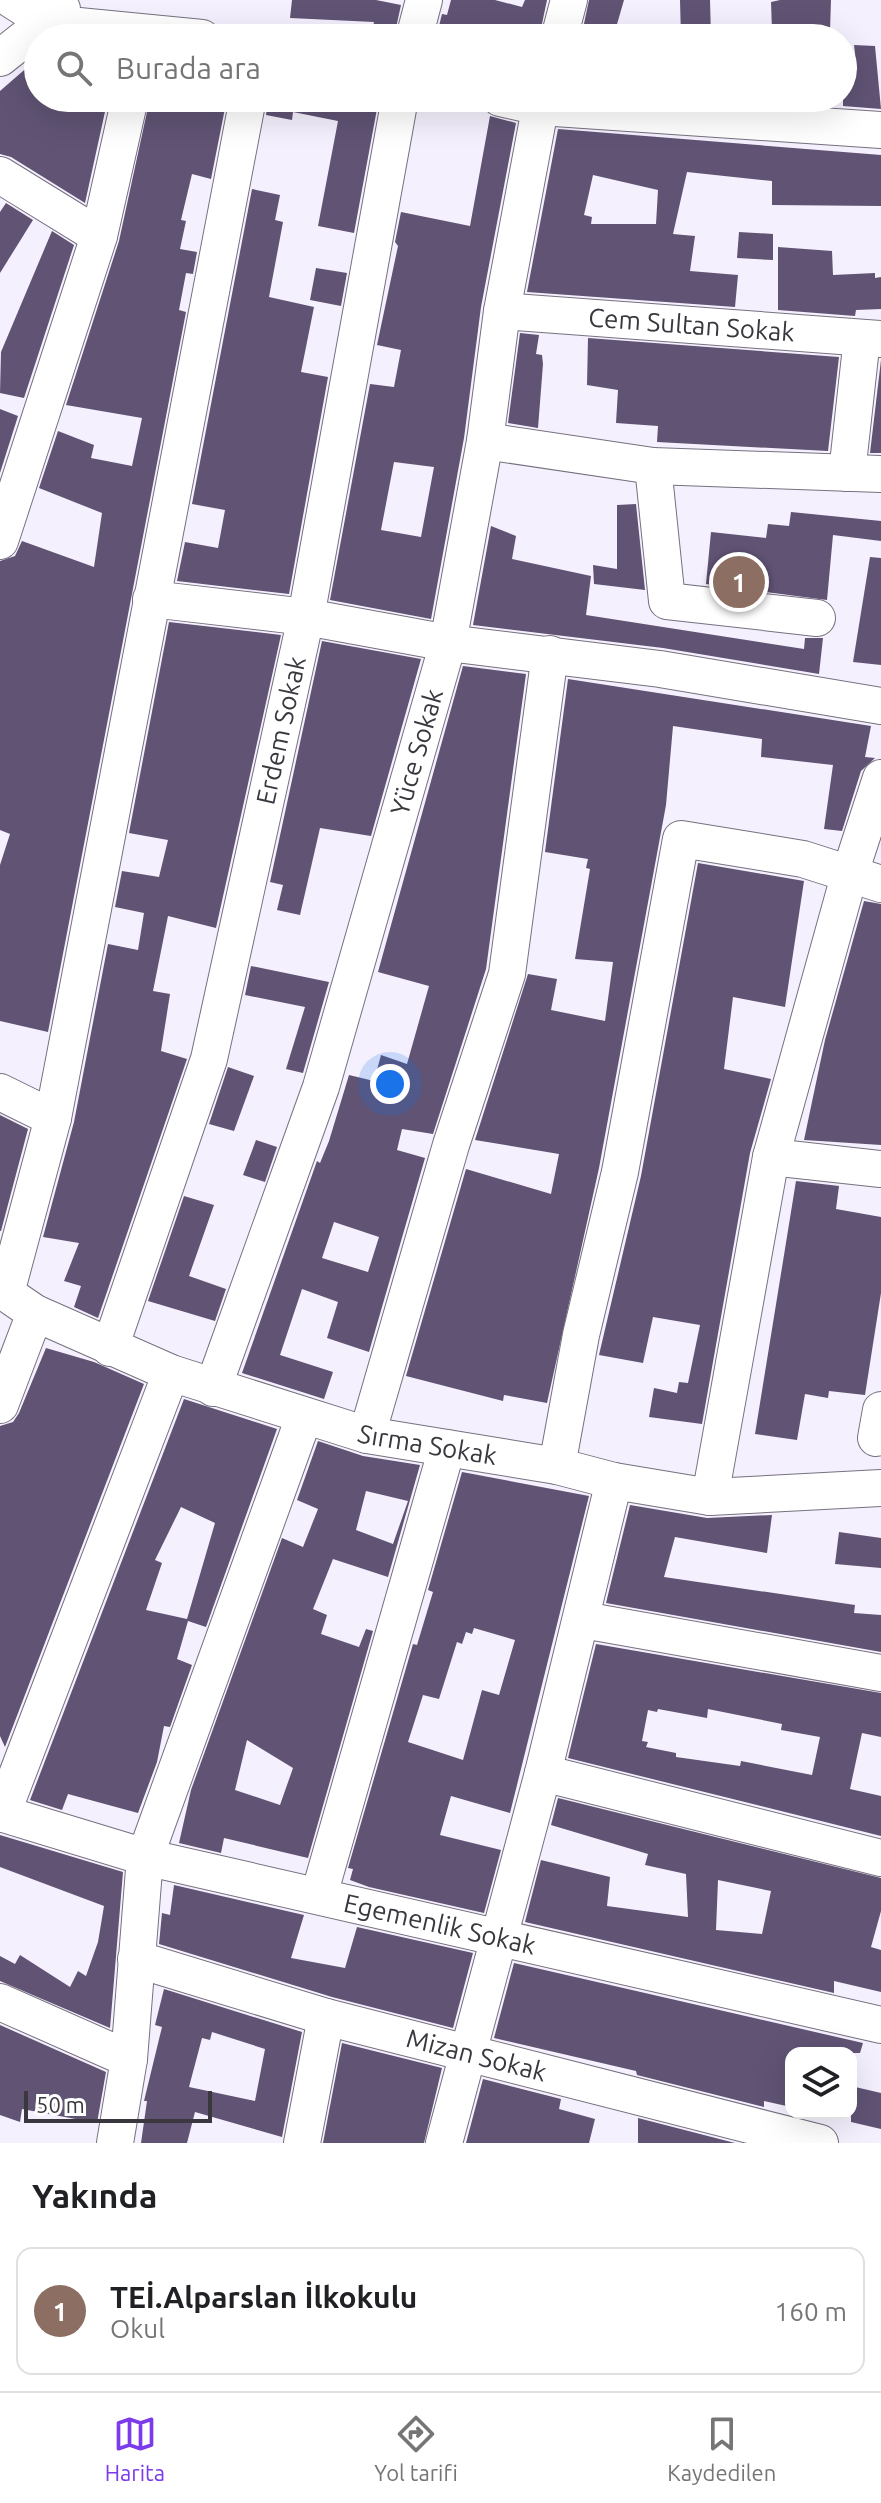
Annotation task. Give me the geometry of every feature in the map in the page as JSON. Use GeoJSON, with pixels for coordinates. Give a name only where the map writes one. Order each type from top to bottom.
{"type":"FeatureCollection","features":[{"type":"Feature","properties":{"kind":"street"},"geometry":{"type":"LineString","coordinates":[[12,0],[106,24]]}},
{"type":"Feature","properties":{"kind":"street"},"geometry":{"type":"LineString","coordinates":[[418,24],[424,0]]}},
{"type":"Feature","properties":{"kind":"street"},"geometry":{"type":"LineString","coordinates":[[563,24],[569,0]]}},
{"type":"Feature","properties":{"kind":"street"},"geometry":{"type":"LineString","coordinates":[[43,24],[60,11]]}},
{"type":"Feature","properties":{"kind":"street"},"geometry":{"type":"LineString","coordinates":[[0,58],[24,39]]}},
{"type":"Feature","properties":{"kind":"street"},"geometry":{"type":"LineString","coordinates":[[0,541],[99,236],[127,112]]}},
{"type":"Feature","properties":{"kind":"street"},"geometry":{"type":"LineString","coordinates":[[0,1405],[14,1298],[53,1118],[245,112]]}},
{"type":"Feature","properties":{"kind":"street","name":"Erdem Sokak"},"geometry":{"type":"LineString","coordinates":[[110,1348],[209,1059],[306,617],[397,112]]}},
{"type":"Feature","properties":{"kind":"street","name":"Yüce Sokak"},"geometry":{"type":"LineString","coordinates":[[213,1388],[321,1087],[448,643],[485,441],[502,311],[539,112]]}},
{"type":"Feature","properties":{"kind":"street"},"geometry":{"type":"LineString","coordinates":[[654,112],[881,130]]}},
{"type":"Feature","properties":{"kind":"street"},"geometry":{"type":"LineString","coordinates":[[2,179],[99,236]]}},
{"type":"Feature","properties":{"kind":"street","name":"Cem Sultan Sokak"},"geometry":{"type":"LineString","coordinates":[[502,311],[872,338]]}},
{"type":"Feature","properties":{"kind":"street"},"geometry":{"type":"LineString","coordinates":[[485,441],[653,466],[864,474],[872,338]]}},
{"type":"Feature","properties":{"kind":"street"},"geometry":{"type":"LineString","coordinates":[[653,466],[667,601],[817,618]]}},
{"type":"Feature","properties":{"kind":"street"},"geometry":{"type":"LineString","coordinates":[[151,599],[306,617],[448,643],[550,654],[881,706]]}},
{"type":"Feature","properties":{"kind":"street"},"geometry":{"type":"LineString","coordinates":[[367,1435],[451,1145],[507,974],[550,654]]}},
{"type":"Feature","properties":{"kind":"street"},"geometry":{"type":"LineString","coordinates":[[710,1497],[771,1157],[865,880],[881,778]]}},
{"type":"Feature","properties":{"kind":"street"},"geometry":{"type":"LineString","coordinates":[[557,1466],[581,1335],[620,1172],[681,839],[803,859],[865,880]]}},
{"type":"Feature","properties":{"kind":"street"},"geometry":{"type":"LineString","coordinates":[[0,1092],[53,1118]]}},
{"type":"Feature","properties":{"kind":"street"},"geometry":{"type":"LineString","coordinates":[[771,1157],[881,1169]]}},
{"type":"Feature","properties":{"kind":"street","name":"Sırma Sokak"},"geometry":{"type":"LineString","coordinates":[[14,1298],[110,1348],[171,1373],[367,1435],[557,1466],[614,1481],[710,1497],[881,1488]]}},
{"type":"Feature","properties":{"kind":"street"},"geometry":{"type":"LineString","coordinates":[[1,1814],[171,1373]]}},
{"type":"Feature","properties":{"kind":"street"},"geometry":{"type":"LineString","coordinates":[[115,2143],[129,2059],[145,1857],[304,1417]]}},
{"type":"Feature","properties":{"kind":"street"},"geometry":{"type":"LineString","coordinates":[[319,1895],[447,1448]]}},
{"type":"Feature","properties":{"kind":"street"},"geometry":{"type":"LineString","coordinates":[[444,2143],[583,1620],[614,1481]]}},
{"type":"Feature","properties":{"kind":"street"},"geometry":{"type":"LineString","coordinates":[[583,1620],[881,1673]]}},
{"type":"Feature","properties":{"kind":"street"},"geometry":{"type":"LineString","coordinates":[[543,1773],[881,1858]]}},
{"type":"Feature","properties":{"kind":"street","name":"Egemenlik Sokak"},"geometry":{"type":"LineString","coordinates":[[1,1814],[145,1857],[881,2025]]}},
{"type":"Feature","properties":{"kind":"street","name":"Mizan Sokak"},"geometry":{"type":"LineString","coordinates":[[136,1959],[326,2017],[820,2143]]}},
{"type":"Feature","properties":{"kind":"street"},"geometry":{"type":"LineString","coordinates":[[0,2002],[129,2059]]}},
{"type":"Feature","properties":{"kind":"street"},"geometry":{"type":"LineString","coordinates":[[302,2143],[326,2017]]}},
{"type":"Feature","properties":{"kind":"building"},"geometry":{"type":"Polygon","coordinates":[[[292,0],[376,0],[401,5],[397,24],[290,18],[292,0]]]}},
{"type":"Feature","properties":{"kind":"building"},"geometry":{"type":"Polygon","coordinates":[[[451,0],[495,0],[522,7],[525,0],[547,0],[542,24],[440,24],[442,14],[447,15],[451,0]]]}},
{"type":"Feature","properties":{"kind":"building"},"geometry":{"type":"Polygon","coordinates":[[[589,0],[624,0],[617,24],[584,24],[589,0]]]}},
{"type":"Feature","properties":{"kind":"building"},"geometry":{"type":"Polygon","coordinates":[[[680,0],[710,0],[711,24],[681,24],[680,0]]]}},
{"type":"Feature","properties":{"kind":"building"},"geometry":{"type":"Polygon","coordinates":[[[831,0],[830,24],[772,24],[771,2],[831,0]]]}},
{"type":"Feature","properties":{"kind":"building"},"geometry":{"type":"Polygon","coordinates":[[[857,45],[875,46],[881,109],[857,107],[857,45]]]}},
{"type":"Feature","properties":{"kind":"building"},"geometry":{"type":"Polygon","coordinates":[[[24,70],[24,112],[105,112],[85,203],[11,157],[0,154],[0,91],[24,70]]]}},
{"type":"Feature","properties":{"kind":"building"},"geometry":{"type":"Polygon","coordinates":[[[147,112],[224,112],[211,179],[192,174],[181,220],[186,221],[180,249],[197,252],[193,274],[186,273],[179,310],[186,312],[48,1032],[0,1021],[0,865],[10,834],[0,830],[0,561],[15,556],[22,541],[94,567],[102,513],[39,488],[58,431],[94,445],[91,458],[132,466],[142,418],[66,405],[119,241],[147,112]]]}},
{"type":"Feature","properties":{"kind":"building"},"geometry":{"type":"Polygon","coordinates":[[[266,112],[293,112],[292,120],[266,115],[266,112]]]}},
{"type":"Feature","properties":{"kind":"building"},"geometry":{"type":"Polygon","coordinates":[[[293,112],[376,112],[354,233],[318,226],[338,121],[293,112]]]}},
{"type":"Feature","properties":{"kind":"building"},"geometry":{"type":"Polygon","coordinates":[[[490,116],[516,123],[481,307],[464,438],[431,619],[330,600],[370,384],[394,387],[401,350],[377,345],[398,246],[395,242],[401,212],[470,226],[490,116]],[[394,462],[381,530],[421,537],[434,467],[394,462]]]}},
{"type":"Feature","properties":{"kind":"building"},"geometry":{"type":"Polygon","coordinates":[[[558,129],[881,155],[881,206],[772,205],[772,181],[687,172],[673,234],[695,236],[690,271],[738,275],[735,307],[527,292],[558,129]],[[593,175],[584,215],[592,217],[591,224],[656,224],[658,190],[593,175]]]}},
{"type":"Feature","properties":{"kind":"building"},"geometry":{"type":"Polygon","coordinates":[[[252,189],[280,195],[275,220],[283,222],[269,297],[314,307],[301,372],[328,377],[289,594],[177,581],[185,542],[218,548],[225,510],[192,504],[252,189]]]}},
{"type":"Feature","properties":{"kind":"building"},"geometry":{"type":"Polygon","coordinates":[[[6,203],[33,220],[0,273],[0,212],[6,203]]]}},
{"type":"Feature","properties":{"kind":"building"},"geometry":{"type":"Polygon","coordinates":[[[52,231],[74,245],[24,398],[0,393],[1,352],[52,231]]]}},
{"type":"Feature","properties":{"kind":"building"},"geometry":{"type":"Polygon","coordinates":[[[739,232],[773,234],[773,260],[737,258],[739,232]]]}},
{"type":"Feature","properties":{"kind":"building"},"geometry":{"type":"Polygon","coordinates":[[[778,247],[832,251],[833,275],[875,273],[875,278],[881,277],[881,309],[856,310],[855,316],[778,310],[778,247]]]}},
{"type":"Feature","properties":{"kind":"building"},"geometry":{"type":"Polygon","coordinates":[[[316,268],[347,273],[341,306],[310,300],[316,268]]]}},
{"type":"Feature","properties":{"kind":"building"},"geometry":{"type":"Polygon","coordinates":[[[520,333],[539,335],[536,354],[542,355],[543,364],[538,428],[508,423],[520,333]]]}},
{"type":"Feature","properties":{"kind":"building"},"geometry":{"type":"Polygon","coordinates":[[[588,338],[839,357],[828,451],[657,442],[658,426],[616,423],[618,390],[587,385],[588,338]]]}},
{"type":"Feature","properties":{"kind":"building"},"geometry":{"type":"Polygon","coordinates":[[[881,360],[881,453],[870,453],[881,360]]]}},
{"type":"Feature","properties":{"kind":"building"},"geometry":{"type":"Polygon","coordinates":[[[0,409],[18,416],[0,473],[0,409]]]}},
{"type":"Feature","properties":{"kind":"building"},"geometry":{"type":"Polygon","coordinates":[[[636,504],[645,590],[594,584],[593,565],[617,569],[617,505],[636,504]]]}},
{"type":"Feature","properties":{"kind":"building"},"geometry":{"type":"Polygon","coordinates":[[[791,512],[881,521],[881,541],[833,535],[827,600],[706,584],[711,532],[766,538],[768,524],[789,526],[791,512]]]}},
{"type":"Feature","properties":{"kind":"building"},"geometry":{"type":"Polygon","coordinates":[[[491,526],[516,536],[512,559],[591,576],[586,615],[804,649],[805,638],[823,638],[819,674],[663,648],[473,625],[491,526]]]}},
{"type":"Feature","properties":{"kind":"building"},"geometry":{"type":"Polygon","coordinates":[[[870,557],[881,558],[881,665],[853,662],[870,557]]]}},
{"type":"Feature","properties":{"kind":"building"},"geometry":{"type":"Polygon","coordinates":[[[169,622],[281,635],[216,928],[168,916],[153,991],[170,994],[161,1051],[187,1059],[98,1318],[74,1307],[81,1286],[64,1281],[79,1243],[43,1237],[74,1122],[108,944],[138,950],[144,913],[115,907],[122,871],[159,877],[168,840],[129,833],[169,622]]]}},
{"type":"Feature","properties":{"kind":"building"},"geometry":{"type":"Polygon","coordinates":[[[322,641],[421,659],[371,836],[320,828],[300,915],[277,910],[283,885],[270,882],[322,641]]]}},
{"type":"Feature","properties":{"kind":"building"},"geometry":{"type":"Polygon","coordinates":[[[463,666],[526,674],[486,969],[433,1134],[402,1129],[397,1150],[425,1158],[369,1352],[327,1338],[338,1302],[302,1289],[280,1355],[333,1372],[324,1399],[242,1373],[317,1161],[320,1163],[329,1141],[349,1075],[374,1081],[381,1055],[407,1064],[429,986],[378,972],[463,666]],[[334,1222],[322,1258],[368,1272],[379,1237],[334,1222]]]}},
{"type":"Feature","properties":{"kind":"building"},"geometry":{"type":"Polygon","coordinates":[[[568,679],[871,726],[865,757],[875,758],[861,771],[842,831],[824,829],[833,765],[761,757],[762,739],[673,726],[666,805],[599,1168],[547,1403],[504,1395],[503,1401],[406,1376],[466,1169],[551,1194],[559,1154],[475,1140],[528,974],[557,979],[551,1010],[605,1021],[613,962],[575,959],[590,869],[586,868],[588,859],[545,852],[568,679]]]}},
{"type":"Feature","properties":{"kind":"building"},"geometry":{"type":"Polygon","coordinates":[[[698,863],[804,881],[785,1007],[733,997],[724,1069],[771,1079],[750,1153],[702,1424],[649,1417],[654,1388],[677,1393],[679,1382],[688,1383],[700,1325],[653,1317],[643,1363],[599,1355],[641,1176],[698,863]]]}},
{"type":"Feature","properties":{"kind":"building"},"geometry":{"type":"Polygon","coordinates":[[[864,901],[881,904],[881,1145],[804,1140],[825,1040],[864,901]]]}},
{"type":"Feature","properties":{"kind":"building"},"geometry":{"type":"Polygon","coordinates":[[[251,966],[329,982],[303,1073],[286,1069],[305,1007],[245,995],[251,966]]]}},
{"type":"Feature","properties":{"kind":"building"},"geometry":{"type":"Polygon","coordinates":[[[228,1067],[254,1076],[234,1131],[209,1124],[228,1067]]]}},
{"type":"Feature","properties":{"kind":"building"},"geometry":{"type":"Polygon","coordinates":[[[0,1115],[28,1129],[1,1231],[0,1231],[0,1115]]]}},
{"type":"Feature","properties":{"kind":"building"},"geometry":{"type":"Polygon","coordinates":[[[256,1140],[277,1147],[265,1182],[243,1175],[256,1140]]]}},
{"type":"Feature","properties":{"kind":"building"},"geometry":{"type":"Polygon","coordinates":[[[796,1181],[839,1186],[836,1209],[881,1217],[881,1293],[865,1395],[829,1391],[828,1398],[805,1394],[797,1440],[755,1434],[796,1181]]]}},
{"type":"Feature","properties":{"kind":"building"},"geometry":{"type":"Polygon","coordinates":[[[184,1196],[214,1205],[189,1276],[226,1289],[215,1321],[148,1301],[184,1196]]]}},
{"type":"Feature","properties":{"kind":"building"},"geometry":{"type":"Polygon","coordinates":[[[46,1348],[94,1362],[144,1384],[5,1747],[0,1736],[0,1426],[13,1422],[19,1413],[46,1348]]]}},
{"type":"Feature","properties":{"kind":"building"},"geometry":{"type":"Polygon","coordinates":[[[184,1399],[277,1429],[206,1627],[188,1621],[177,1659],[192,1665],[170,1727],[164,1726],[157,1762],[138,1813],[68,1794],[62,1810],[30,1800],[184,1399]],[[181,1507],[155,1560],[162,1563],[146,1610],[187,1619],[215,1523],[181,1507]]]}},
{"type":"Feature","properties":{"kind":"building"},"geometry":{"type":"Polygon","coordinates":[[[318,1441],[363,1456],[420,1465],[388,1577],[333,1559],[313,1609],[327,1615],[321,1634],[359,1647],[366,1629],[373,1631],[308,1858],[224,1838],[221,1853],[179,1843],[191,1790],[282,1538],[303,1547],[318,1509],[297,1500],[318,1441]],[[366,1491],[356,1530],[393,1544],[408,1501],[366,1491]],[[247,1740],[235,1790],[280,1805],[293,1768],[247,1740]]]}},
{"type":"Feature","properties":{"kind":"building"},"geometry":{"type":"Polygon","coordinates":[[[462,1472],[589,1496],[510,1813],[451,1796],[440,1835],[501,1850],[484,1913],[350,1880],[353,1869],[348,1868],[413,1644],[417,1645],[433,1592],[428,1590],[462,1472]],[[474,1628],[472,1634],[466,1632],[462,1644],[457,1642],[439,1699],[423,1695],[408,1742],[463,1760],[482,1690],[499,1695],[515,1640],[474,1628]]]}},
{"type":"Feature","properties":{"kind":"building"},"geometry":{"type":"Polygon","coordinates":[[[630,1505],[707,1518],[772,1515],[767,1553],[675,1537],[664,1577],[855,1605],[854,1613],[881,1615],[881,1652],[606,1603],[630,1505]]]}},
{"type":"Feature","properties":{"kind":"building"},"geometry":{"type":"Polygon","coordinates":[[[839,1532],[881,1538],[881,1568],[835,1564],[839,1532]]]}},
{"type":"Feature","properties":{"kind":"building"},"geometry":{"type":"Polygon","coordinates":[[[596,1644],[881,1693],[881,1737],[862,1733],[850,1789],[881,1796],[881,1836],[568,1758],[596,1644]],[[708,1709],[707,1718],[648,1710],[642,1741],[648,1742],[646,1747],[676,1753],[676,1757],[740,1766],[741,1761],[812,1775],[820,1737],[781,1730],[782,1724],[708,1709]]]}},
{"type":"Feature","properties":{"kind":"building"},"geometry":{"type":"Polygon","coordinates":[[[558,1798],[881,1878],[881,1911],[871,1947],[881,1950],[881,1992],[834,1981],[834,1993],[525,1922],[541,1860],[610,1877],[607,1906],[688,1917],[686,1874],[645,1865],[648,1854],[551,1825],[558,1798]],[[718,1880],[716,1930],[762,1934],[771,1891],[718,1880]]]}},
{"type":"Feature","properties":{"kind":"building"},"geometry":{"type":"Polygon","coordinates":[[[0,1835],[123,1872],[110,2028],[0,1981],[0,1956],[15,1964],[20,1955],[70,1987],[78,1971],[86,1976],[98,1942],[104,1906],[0,1867],[0,1835]]]}},
{"type":"Feature","properties":{"kind":"building"},"geometry":{"type":"Polygon","coordinates":[[[174,1885],[304,1915],[291,1958],[345,1968],[357,1927],[473,1953],[453,2028],[332,1997],[159,1944],[162,1913],[170,1915],[174,1885]]]}},
{"type":"Feature","properties":{"kind":"building"},"geometry":{"type":"Polygon","coordinates":[[[514,1963],[863,2043],[860,2053],[857,2053],[857,2047],[785,2047],[785,2106],[764,2101],[764,2107],[637,2075],[636,2071],[494,2038],[514,1963]]]}},
{"type":"Feature","properties":{"kind":"building"},"geometry":{"type":"Polygon","coordinates":[[[164,1989],[302,2032],[282,2137],[195,2112],[187,2143],[141,2143],[147,2101],[144,2101],[162,2027],[155,2025],[164,1989]],[[212,2032],[210,2040],[202,2038],[189,2087],[255,2101],[265,2049],[212,2032]]]}},
{"type":"Feature","properties":{"kind":"building"},"geometry":{"type":"Polygon","coordinates":[[[0,2025],[106,2072],[97,2123],[22,2109],[20,2122],[0,2115],[0,2025]]]}},
{"type":"Feature","properties":{"kind":"building"},"geometry":{"type":"Polygon","coordinates":[[[342,2043],[442,2068],[424,2143],[323,2143],[342,2043]]]}},
{"type":"Feature","properties":{"kind":"building"},"geometry":{"type":"Polygon","coordinates":[[[483,2079],[561,2099],[559,2109],[595,2119],[589,2143],[466,2143],[483,2079]]]}},
{"type":"Feature","properties":{"kind":"building"},"geometry":{"type":"Polygon","coordinates":[[[857,2087],[881,2093],[881,2129],[851,2122],[851,2119],[857,2119],[857,2087]]]}},
{"type":"Feature","properties":{"kind":"building"},"geometry":{"type":"Polygon","coordinates":[[[638,2118],[735,2143],[638,2143],[638,2118]]]}},
{"type":"Feature","properties":{"kind":"place","name":"TEİ.Alparslan İlkokulu"},"geometry":{"type":"Point","coordinates":[739,582]}}]}
